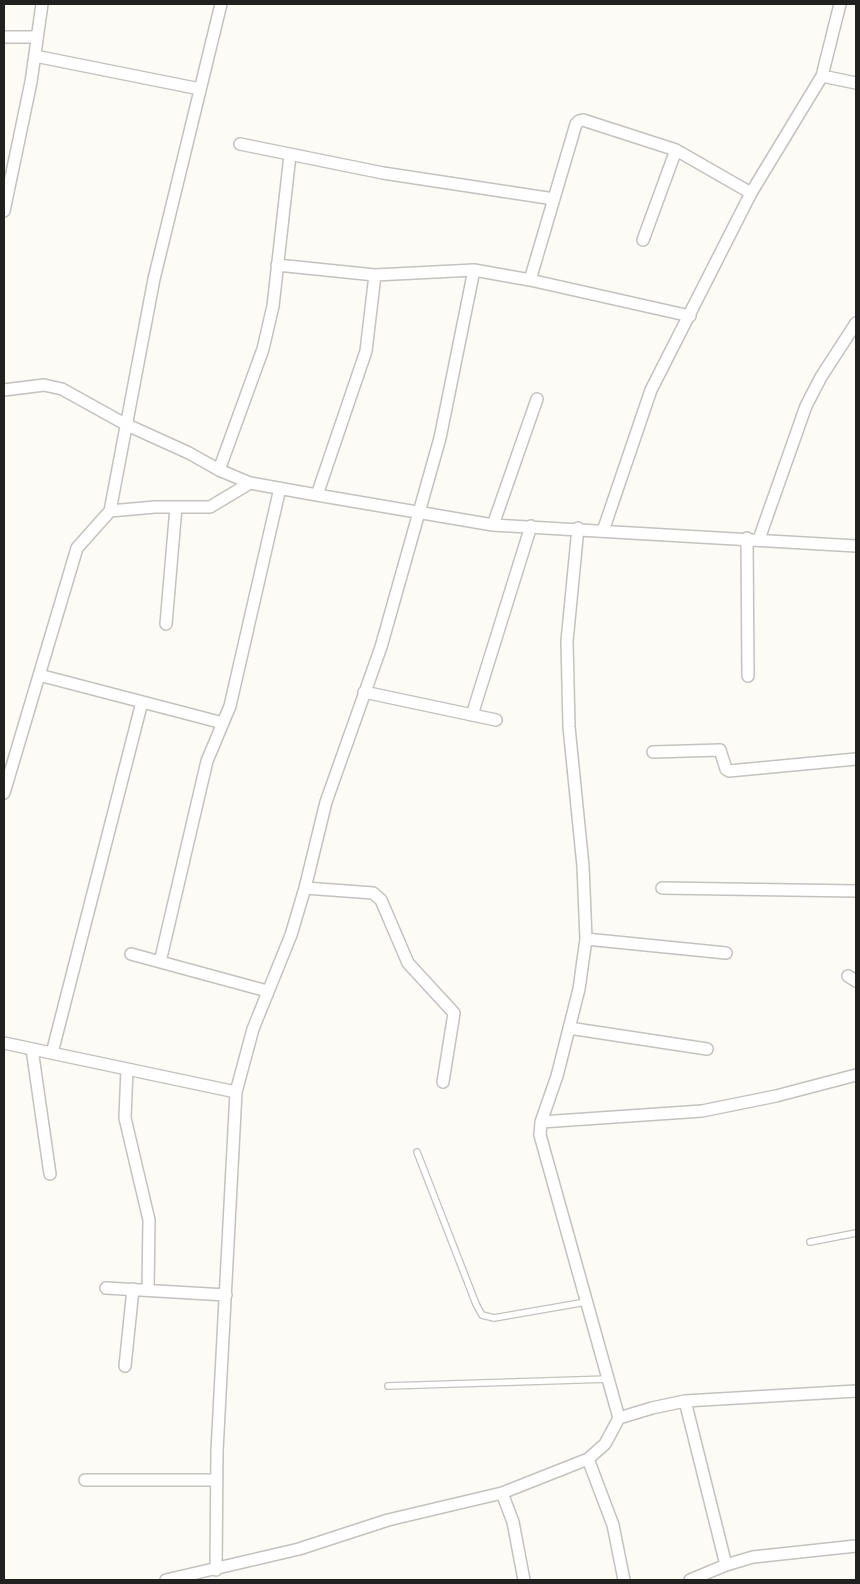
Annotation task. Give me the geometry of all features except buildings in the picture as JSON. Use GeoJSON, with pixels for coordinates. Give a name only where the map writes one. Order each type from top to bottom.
{"type":"FeatureCollection","features":[{"type":"Feature","properties":{"kind":"street"},"geometry":{"type":"LineString","coordinates":[[4,211],[19,145],[42,4]]}},
{"type":"Feature","properties":{"kind":"street"},"geometry":{"type":"LineString","coordinates":[[4,793],[77,548],[110,511],[154,279],[221,4]]}},
{"type":"Feature","properties":{"kind":"street"},"geometry":{"type":"LineString","coordinates":[[603,531],[652,390],[751,193],[822,76],[840,4]]}},
{"type":"Feature","properties":{"kind":"street"},"geometry":{"type":"LineString","coordinates":[[4,37],[37,37]]}},
{"type":"Feature","properties":{"kind":"street"},"geometry":{"type":"LineString","coordinates":[[35,56],[200,89]]}},
{"type":"Feature","properties":{"kind":"street"},"geometry":{"type":"LineString","coordinates":[[822,76],[856,83]]}},
{"type":"Feature","properties":{"kind":"street"},"geometry":{"type":"LineString","coordinates":[[530,280],[576,124],[579,121],[583,120],[676,150],[751,193]]}},
{"type":"Feature","properties":{"kind":"street"},"geometry":{"type":"LineString","coordinates":[[240,144],[383,174],[554,199]]}},
{"type":"Feature","properties":{"kind":"street"},"geometry":{"type":"LineString","coordinates":[[644,240],[676,150]]}},
{"type":"Feature","properties":{"kind":"street"},"geometry":{"type":"LineString","coordinates":[[218,470],[263,348],[272,306],[290,155]]}},
{"type":"Feature","properties":{"kind":"street"},"geometry":{"type":"LineString","coordinates":[[277,265],[374,275],[474,270],[530,280],[690,316]]}},
{"type":"Feature","properties":{"kind":"street"},"geometry":{"type":"LineString","coordinates":[[216,1570],[217,1480],[236,1092],[253,1029],[291,935],[305,888],[326,802],[381,647],[440,438],[474,270]]}},
{"type":"Feature","properties":{"kind":"street"},"geometry":{"type":"LineString","coordinates":[[317,495],[366,352],[374,275]]}},
{"type":"Feature","properties":{"kind":"street"},"geometry":{"type":"LineString","coordinates":[[748,676],[753,538],[806,406],[821,377],[856,323]]}},
{"type":"Feature","properties":{"kind":"street"},"geometry":{"type":"LineString","coordinates":[[4,390],[44,385],[62,388],[125,424],[189,453],[218,470],[250,482],[317,495],[493,525],[753,538],[856,546]]}},
{"type":"Feature","properties":{"kind":"street"},"geometry":{"type":"LineString","coordinates":[[493,525],[537,399]]}},
{"type":"Feature","properties":{"kind":"street"},"geometry":{"type":"LineString","coordinates":[[110,511],[214,506],[250,482]]}},
{"type":"Feature","properties":{"kind":"street"},"geometry":{"type":"LineString","coordinates":[[160,962],[207,761],[230,706],[280,488]]}},
{"type":"Feature","properties":{"kind":"street"},"geometry":{"type":"LineString","coordinates":[[166,624],[176,507]]}},
{"type":"Feature","properties":{"kind":"street"},"geometry":{"type":"LineString","coordinates":[[472,715],[531,526]]}},
{"type":"Feature","properties":{"kind":"street"},"geometry":{"type":"LineString","coordinates":[[578,528],[567,641],[569,727],[583,866],[586,939],[580,989],[557,1076],[541,1122],[540,1135],[620,1418]]}},
{"type":"Feature","properties":{"kind":"street"},"geometry":{"type":"LineString","coordinates":[[39,675],[223,723]]}},
{"type":"Feature","properties":{"kind":"street"},"geometry":{"type":"LineString","coordinates":[[364,692],[496,720]]}},
{"type":"Feature","properties":{"kind":"street"},"geometry":{"type":"LineString","coordinates":[[52,1053],[142,702]]}},
{"type":"Feature","properties":{"kind":"street"},"geometry":{"type":"LineString","coordinates":[[653,752],[720,750],[726,770],[729,771],[856,759]]}},
{"type":"Feature","properties":{"kind":"street"},"geometry":{"type":"LineString","coordinates":[[305,888],[373,893],[381,900],[408,964],[454,1013],[443,1082]]}},
{"type":"Feature","properties":{"kind":"street"},"geometry":{"type":"LineString","coordinates":[[662,888],[856,891]]}},
{"type":"Feature","properties":{"kind":"street"},"geometry":{"type":"LineString","coordinates":[[586,939],[726,953]]}},
{"type":"Feature","properties":{"kind":"street"},"geometry":{"type":"LineString","coordinates":[[131,954],[267,991]]}},
{"type":"Feature","properties":{"kind":"street"},"geometry":{"type":"LineString","coordinates":[[570,1028],[707,1049]]}},
{"type":"Feature","properties":{"kind":"street"},"geometry":{"type":"LineString","coordinates":[[4,1043],[236,1092]]}},
{"type":"Feature","properties":{"kind":"street"},"geometry":{"type":"LineString","coordinates":[[32,1049],[50,1174]]}},
{"type":"Feature","properties":{"kind":"street"},"geometry":{"type":"LineString","coordinates":[[127,1069],[125,1118],[149,1220],[148,1290]]}},
{"type":"Feature","properties":{"kind":"street"},"geometry":{"type":"LineString","coordinates":[[541,1122],[702,1111],[776,1096],[856,1076]]}},
{"type":"Feature","properties":{"kind":"street"},"geometry":{"type":"LineString","coordinates":[[106,1288],[226,1296]]}},
{"type":"Feature","properties":{"kind":"street"},"geometry":{"type":"LineString","coordinates":[[125,1366],[133,1290]]}},
{"type":"Feature","properties":{"kind":"street"},"geometry":{"type":"LineString","coordinates":[[166,1580],[216,1570],[299,1549],[388,1520],[502,1493],[588,1459],[605,1444],[620,1418],[652,1408],[685,1401],[856,1391]]}},
{"type":"Feature","properties":{"kind":"street"},"geometry":{"type":"LineString","coordinates":[[685,1401],[726,1565]]}},
{"type":"Feature","properties":{"kind":"street"},"geometry":{"type":"LineString","coordinates":[[588,1459],[613,1525],[624,1580]]}},
{"type":"Feature","properties":{"kind":"street"},"geometry":{"type":"LineString","coordinates":[[85,1480],[217,1480]]}},
{"type":"Feature","properties":{"kind":"street"},"geometry":{"type":"LineString","coordinates":[[502,1493],[512,1522],[524,1580]]}},
{"type":"Feature","properties":{"kind":"street"},"geometry":{"type":"LineString","coordinates":[[690,1580],[726,1565],[772,1554],[856,1546]]}},
{"type":"Feature","properties":{"kind":"lane"},"geometry":{"type":"LineString","coordinates":[[417,1152],[482,1315],[494,1318],[586,1302]]}},
{"type":"Feature","properties":{"kind":"lane"},"geometry":{"type":"LineString","coordinates":[[810,1242],[856,1233]]}},
{"type":"Feature","properties":{"kind":"lane"},"geometry":{"type":"LineString","coordinates":[[388,1386],[609,1379]]}}]}
